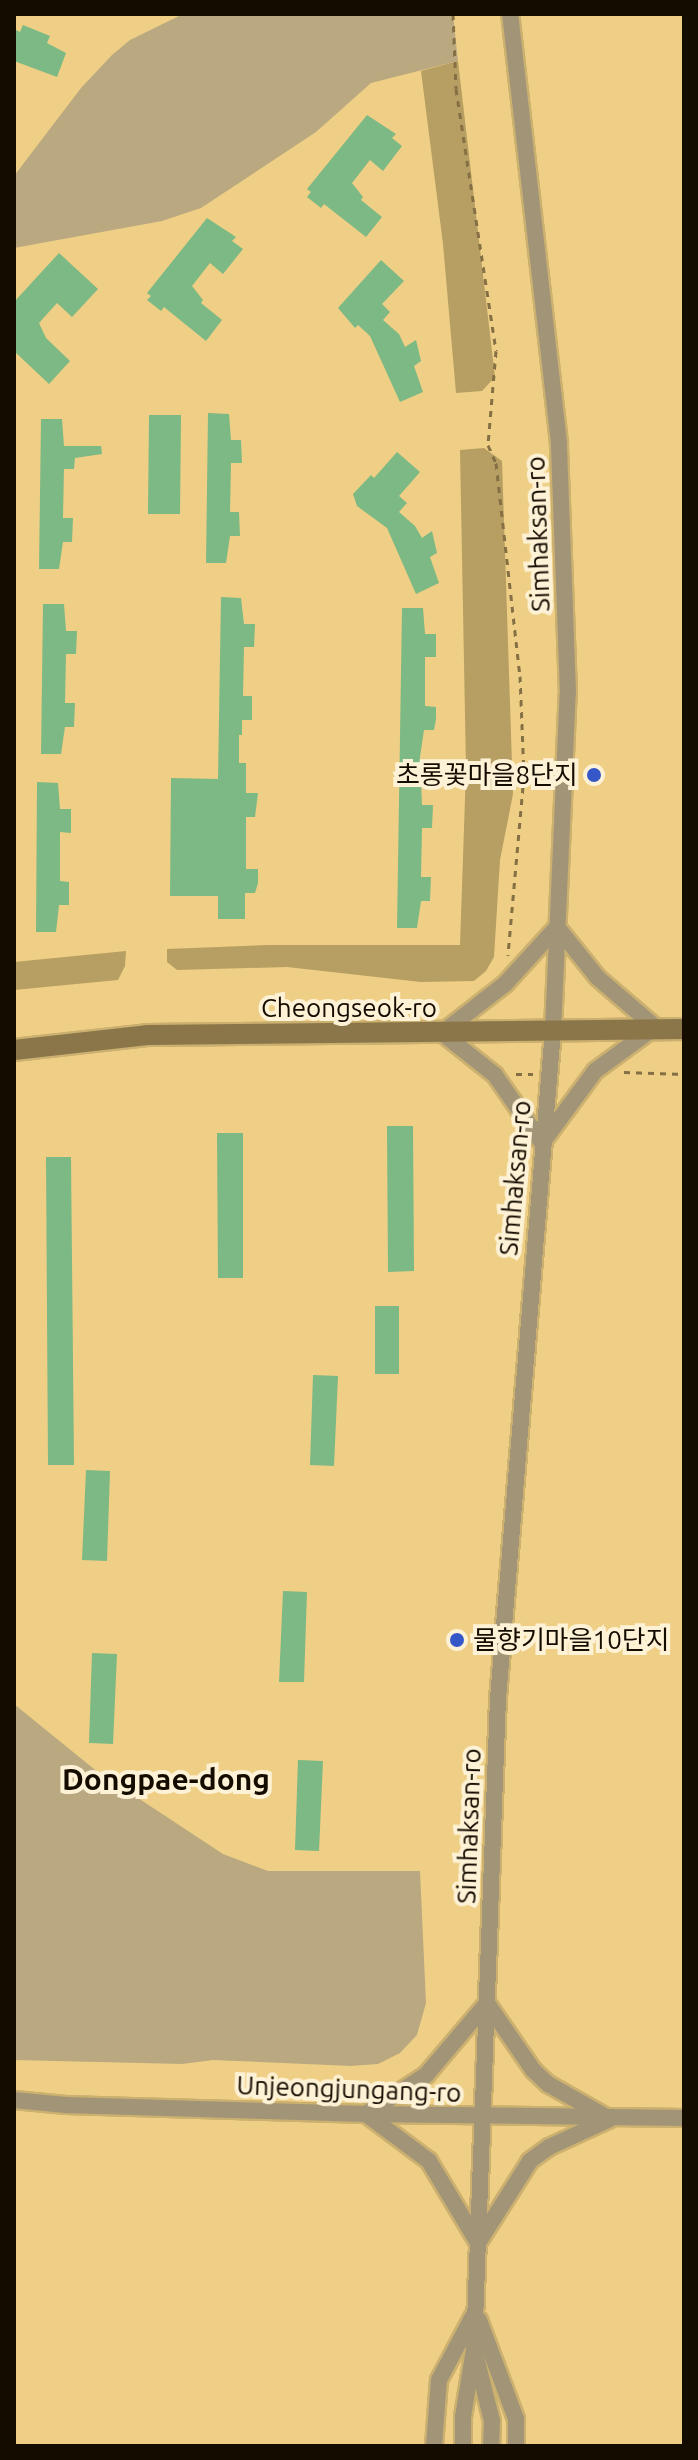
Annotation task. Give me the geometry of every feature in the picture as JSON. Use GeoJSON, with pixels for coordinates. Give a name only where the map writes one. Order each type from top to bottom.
{"type":"FeatureCollection","features":[{"type":"Feature","properties":{"kind":"main road","name":"Cheongseok-ro"},"geometry":{"type":"LineString","coordinates":[[14,1050],[147,1035],[684,1029]]}},
{"type":"Feature","properties":{"kind":"street","name":"Simhaksan-ro"},"geometry":{"type":"LineString","coordinates":[[474,2349],[498,1699],[553,1030],[568,693],[559,443],[510,14]]}},
{"type":"Feature","properties":{"kind":"street"},"geometry":{"type":"LineString","coordinates":[[557,927],[598,978],[655,1027],[595,1071],[542,1143],[495,1075],[442,1033],[505,984],[557,927]]}},
{"type":"Feature","properties":{"kind":"street"},"geometry":{"type":"LineString","coordinates":[[487,2003],[533,2070],[548,2084],[610,2119],[549,2147],[530,2161],[478,2243],[429,2161],[366,2114],[439,2064],[487,2003]]}},
{"type":"Feature","properties":{"kind":"street","name":"Unjeongjungang-ro"},"geometry":{"type":"LineString","coordinates":[[14,2100],[66,2105],[366,2114],[684,2118]]}},
{"type":"Feature","properties":{"kind":"street"},"geometry":{"type":"LineString","coordinates":[[434,2446],[439,2380],[476,2311]]}},
{"type":"Feature","properties":{"kind":"street"},"geometry":{"type":"LineString","coordinates":[[476,2311],[516,2419],[516,2446]]}},
{"type":"Feature","properties":{"kind":"street"},"geometry":{"type":"LineString","coordinates":[[463,2446],[463,2417],[474,2349]]}},
{"type":"Feature","properties":{"kind":"street"},"geometry":{"type":"LineString","coordinates":[[474,2349],[492,2421],[491,2446]]}},
{"type":"Feature","properties":{"kind":"path"},"geometry":{"type":"LineString","coordinates":[[453,14],[456,89],[496,351],[488,445],[496,463],[520,676],[524,775],[508,953]]}},
{"type":"Feature","properties":{"kind":"path"},"geometry":{"type":"LineString","coordinates":[[595,1071],[684,1074]]}},
{"type":"Feature","properties":{"kind":"shaded area"},"geometry":{"type":"Polygon","coordinates":[[[183,14],[453,14],[458,61],[371,83],[316,132],[201,208],[162,221],[14,248],[14,176],[81,88],[112,55],[130,40],[183,14]]]}},
{"type":"Feature","properties":{"kind":"shaded area"},"geometry":{"type":"Polygon","coordinates":[[[458,61],[495,377],[482,391],[456,393],[443,244],[421,71],[458,61]]]}},
{"type":"Feature","properties":{"kind":"shaded area"},"geometry":{"type":"Polygon","coordinates":[[[484,448],[502,461],[513,794],[500,860],[494,957],[486,971],[474,981],[421,982],[287,967],[177,970],[167,962],[167,949],[268,945],[460,945],[466,769],[460,450],[484,448]]]}},
{"type":"Feature","properties":{"kind":"shaded area"},"geometry":{"type":"Polygon","coordinates":[[[126,951],[125,966],[118,980],[14,990],[14,962],[126,951]]]}},
{"type":"Feature","properties":{"kind":"shaded area"},"geometry":{"type":"Polygon","coordinates":[[[14,1704],[94,1769],[223,1854],[268,1871],[420,1871],[426,2003],[417,2035],[400,2053],[378,2064],[351,2066],[213,2060],[182,2064],[14,2060],[14,1704]]]}},
{"type":"Feature","properties":{"kind":"building"},"geometry":{"type":"Polygon","coordinates":[[[23,25],[50,36],[47,43],[66,53],[57,77],[14,61],[14,29],[20,32],[23,25]]]}},
{"type":"Feature","properties":{"kind":"building"},"geometry":{"type":"Polygon","coordinates":[[[367,115],[396,134],[392,138],[402,146],[383,171],[370,160],[352,183],[363,197],[361,200],[382,217],[366,237],[324,204],[321,208],[307,197],[311,192],[307,189],[367,115]]]}},
{"type":"Feature","properties":{"kind":"building"},"geometry":{"type":"Polygon","coordinates":[[[207,218],[236,237],[232,241],[243,249],[223,274],[210,263],[192,286],[203,300],[201,303],[222,320],[206,341],[164,307],[161,311],[147,300],[151,296],[147,293],[207,218]]]}},
{"type":"Feature","properties":{"kind":"building"},"geometry":{"type":"Polygon","coordinates":[[[59,253],[98,289],[72,317],[57,303],[39,323],[46,338],[70,361],[49,384],[14,351],[14,302],[59,253]]]}},
{"type":"Feature","properties":{"kind":"building"},"geometry":{"type":"Polygon","coordinates":[[[381,260],[404,281],[382,304],[390,312],[383,320],[399,334],[405,347],[416,340],[421,361],[414,366],[423,392],[400,402],[370,336],[358,325],[355,328],[338,308],[381,260]]]}},
{"type":"Feature","properties":{"kind":"building"},"geometry":{"type":"Polygon","coordinates":[[[208,413],[229,414],[231,440],[241,440],[242,463],[231,463],[230,512],[239,512],[240,536],[230,536],[226,563],[206,563],[208,413]]]}},
{"type":"Feature","properties":{"kind":"building"},"geometry":{"type":"Polygon","coordinates":[[[149,415],[181,415],[180,514],[148,514],[149,415]]]}},
{"type":"Feature","properties":{"kind":"building"},"geometry":{"type":"Polygon","coordinates":[[[41,419],[62,419],[64,446],[101,446],[102,454],[75,458],[74,469],[64,469],[63,518],[73,518],[72,542],[63,542],[59,569],[39,569],[41,419]]]}},
{"type":"Feature","properties":{"kind":"building"},"geometry":{"type":"Polygon","coordinates":[[[397,452],[420,472],[399,496],[407,503],[399,512],[415,526],[422,538],[432,531],[437,553],[430,557],[439,583],[416,594],[387,528],[357,506],[353,494],[371,475],[374,478],[397,452]]]}},
{"type":"Feature","properties":{"kind":"building"},"geometry":{"type":"Polygon","coordinates":[[[221,597],[241,598],[244,624],[255,624],[254,647],[244,647],[243,696],[252,696],[252,720],[242,720],[242,735],[239,735],[239,763],[246,763],[246,793],[258,793],[255,817],[246,817],[246,869],[258,869],[258,883],[255,893],[245,893],[245,919],[218,919],[218,896],[170,896],[171,778],[218,779],[221,597]]]}},
{"type":"Feature","properties":{"kind":"building"},"geometry":{"type":"Polygon","coordinates":[[[43,604],[64,604],[66,631],[77,631],[76,654],[66,654],[65,703],[75,703],[74,727],[65,727],[61,754],[41,754],[43,604]]]}},
{"type":"Feature","properties":{"kind":"building"},"geometry":{"type":"Polygon","coordinates":[[[402,608],[423,608],[425,634],[436,634],[436,657],[425,657],[425,706],[436,707],[436,719],[434,730],[424,730],[420,757],[422,805],[433,805],[432,828],[422,828],[421,877],[431,877],[430,901],[421,901],[417,928],[397,928],[402,608]]]}},
{"type":"Feature","properties":{"kind":"building"},"geometry":{"type":"Polygon","coordinates":[[[37,782],[58,783],[60,809],[71,809],[71,833],[60,832],[60,881],[69,882],[69,905],[59,905],[56,932],[36,932],[37,782]]]}},
{"type":"Feature","properties":{"kind":"building"},"geometry":{"type":"Polygon","coordinates":[[[387,1126],[413,1126],[414,1271],[388,1272],[387,1126]]]}},
{"type":"Feature","properties":{"kind":"building"},"geometry":{"type":"Polygon","coordinates":[[[217,1133],[243,1133],[243,1278],[218,1278],[217,1133]]]}},
{"type":"Feature","properties":{"kind":"building"},"geometry":{"type":"Polygon","coordinates":[[[46,1157],[71,1157],[74,1465],[48,1465],[46,1157]]]}},
{"type":"Feature","properties":{"kind":"building"},"geometry":{"type":"Polygon","coordinates":[[[375,1306],[399,1306],[399,1374],[375,1374],[375,1306]]]}},
{"type":"Feature","properties":{"kind":"building"},"geometry":{"type":"Polygon","coordinates":[[[313,1375],[338,1376],[334,1466],[310,1465],[313,1375]]]}},
{"type":"Feature","properties":{"kind":"building"},"geometry":{"type":"Polygon","coordinates":[[[86,1470],[110,1471],[107,1561],[82,1560],[86,1470]]]}},
{"type":"Feature","properties":{"kind":"building"},"geometry":{"type":"Polygon","coordinates":[[[283,1591],[307,1592],[304,1682],[279,1682],[283,1591]]]}},
{"type":"Feature","properties":{"kind":"building"},"geometry":{"type":"Polygon","coordinates":[[[92,1653],[117,1654],[113,1744],[89,1743],[92,1653]]]}},
{"type":"Feature","properties":{"kind":"building"},"geometry":{"type":"Polygon","coordinates":[[[298,1760],[323,1761],[319,1851],[295,1850],[298,1760]]]}},
{"type":"Feature","properties":{"kind":"place","name":"초롱꽃마을8단지"},"geometry":{"type":"Point","coordinates":[594,775]}},
{"type":"Feature","properties":{"kind":"place","name":"물향기마을10단지"},"geometry":{"type":"Point","coordinates":[457,1640]}},
{"type":"Feature","properties":{"kind":"district","name":"Dongpae-dong"},"geometry":{"type":"Point","coordinates":[166,1779]}}]}
